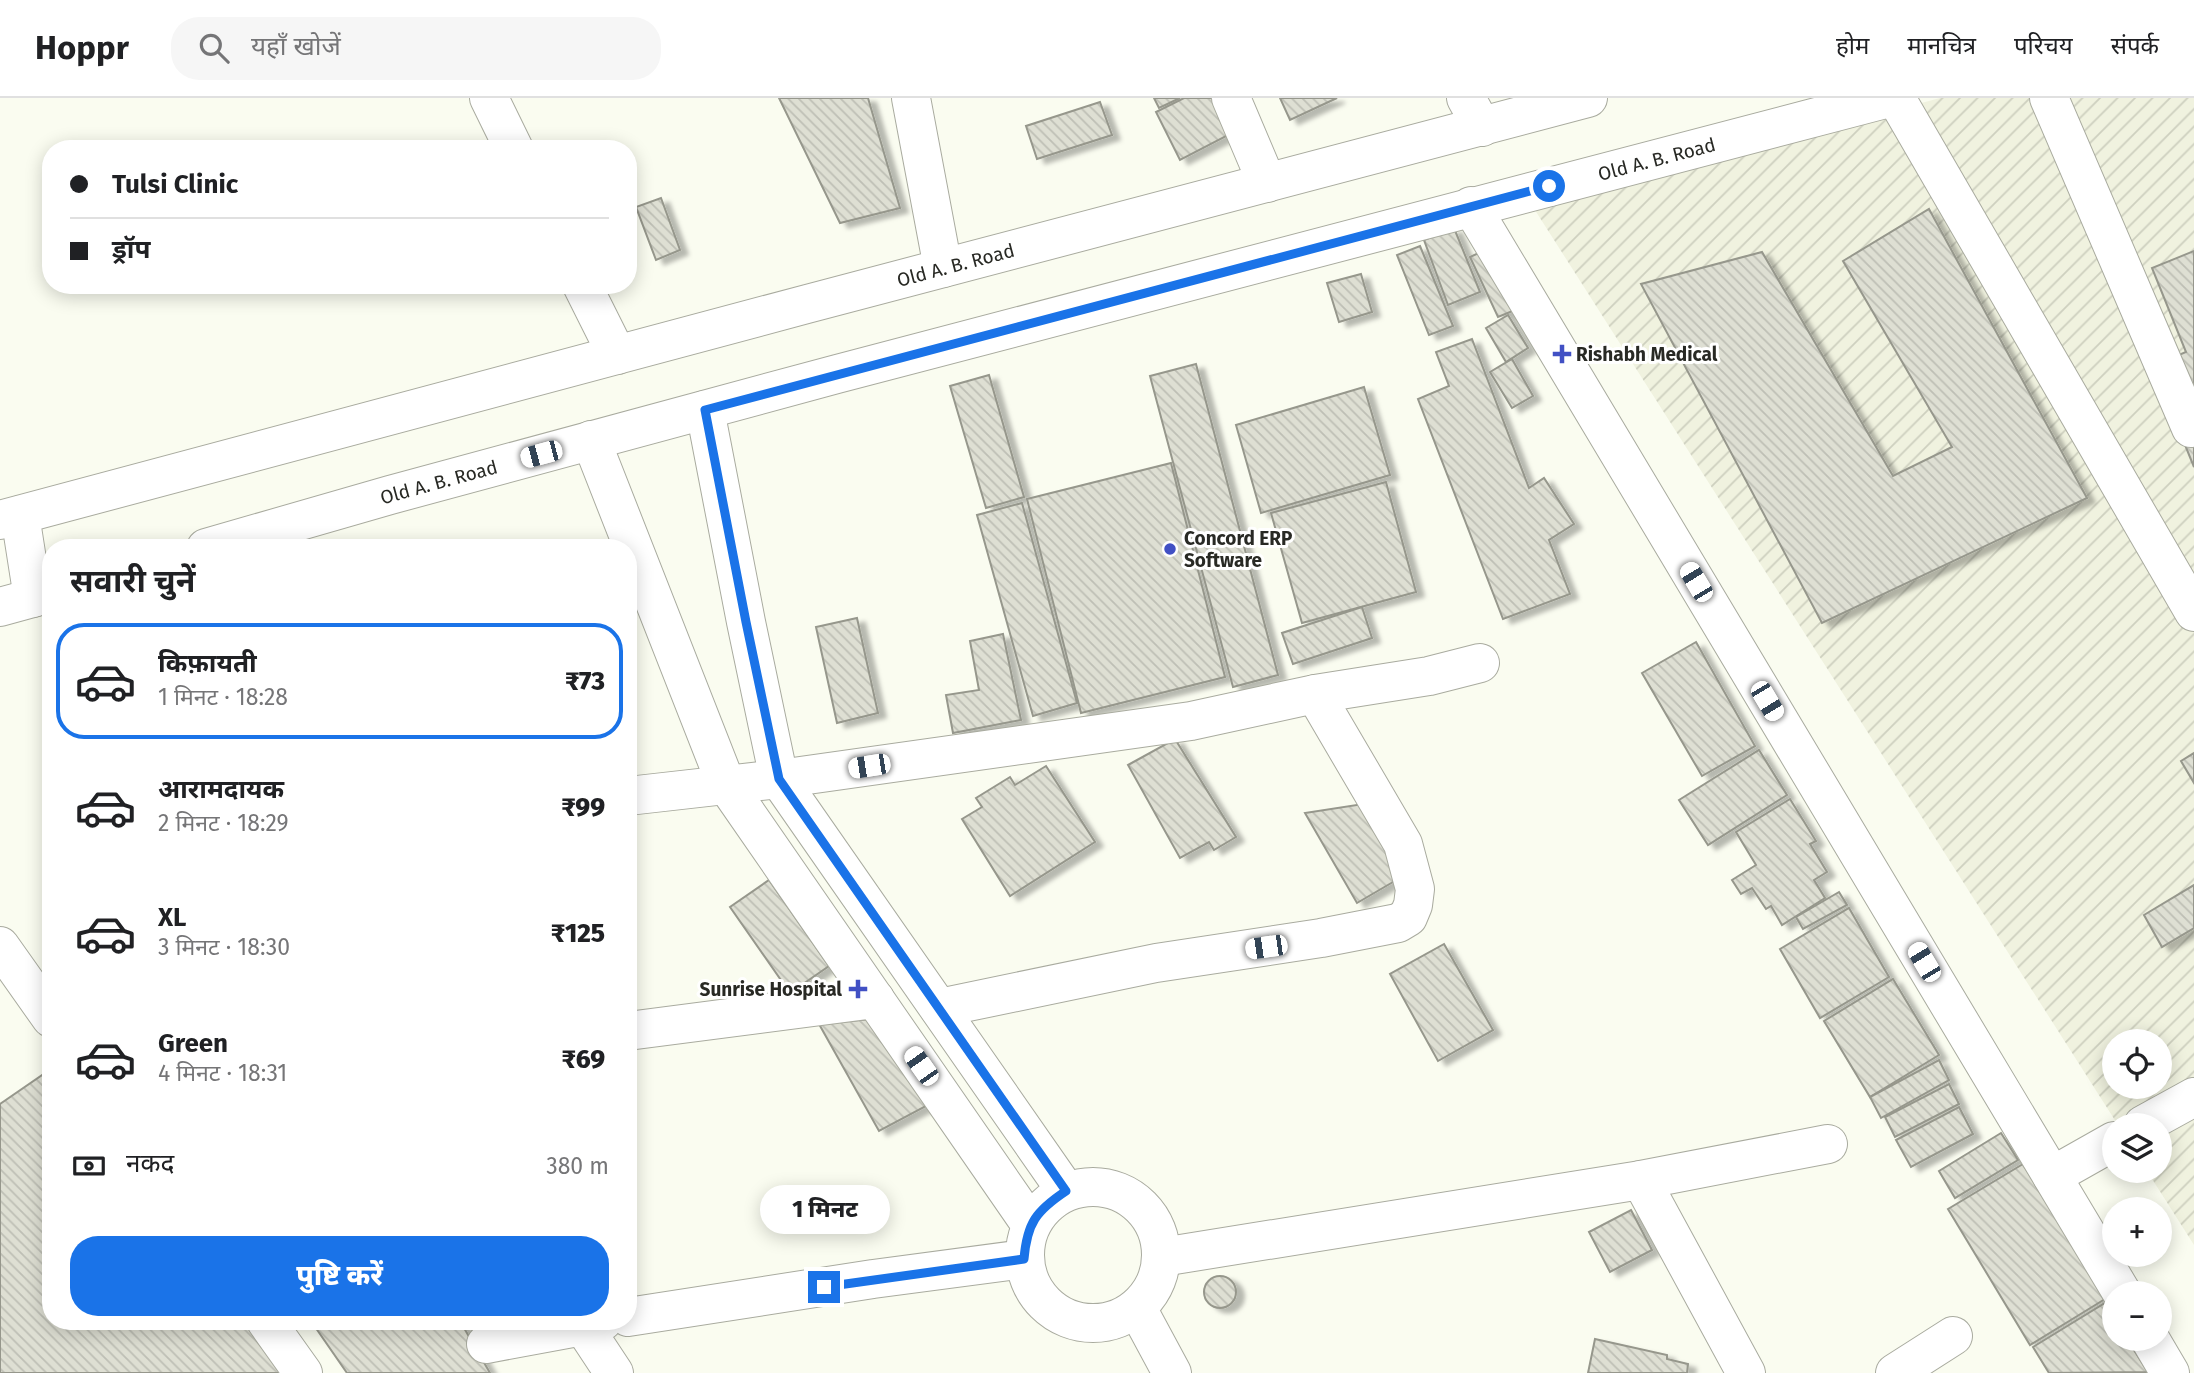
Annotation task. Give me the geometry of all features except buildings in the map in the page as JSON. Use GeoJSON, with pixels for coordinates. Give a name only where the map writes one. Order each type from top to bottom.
{"type":"FeatureCollection","features":[{"type":"Feature","properties":{"kind":"street"},"geometry":{"type":"LineString","coordinates":[[489,98],[510,140]]}},
{"type":"Feature","properties":{"kind":"street"},"geometry":{"type":"LineString","coordinates":[[911,98],[943,268]]}},
{"type":"Feature","properties":{"kind":"street"},"geometry":{"type":"LineString","coordinates":[[1231,98],[1267,183]]}},
{"type":"Feature","properties":{"kind":"street","name":"Old A. B. Road"},"geometry":{"type":"LineString","coordinates":[[10,517],[1267,183],[1474,112],[1588,98]]}},
{"type":"Feature","properties":{"kind":"street","name":"Old A. B. Road"},"geometry":{"type":"LineString","coordinates":[[237,539],[591,440],[1889,98]]}},
{"type":"Feature","properties":{"kind":"street"},"geometry":{"type":"LineString","coordinates":[[1896,98],[2194,612]]}},
{"type":"Feature","properties":{"kind":"street"},"geometry":{"type":"LineString","coordinates":[[2049,98],[2191,428]]}},
{"type":"Feature","properties":{"kind":"street"},"geometry":{"type":"LineString","coordinates":[[1471,206],[2115,1281]]}},
{"type":"Feature","properties":{"kind":"street"},"geometry":{"type":"LineString","coordinates":[[586,294],[617,355]]}},
{"type":"Feature","properties":{"kind":"street"},"geometry":{"type":"LineString","coordinates":[[705,410],[779,779],[1066,1191]]}},
{"type":"Feature","properties":{"kind":"street"},"geometry":{"type":"LineString","coordinates":[[591,440],[630,539]]}},
{"type":"Feature","properties":{"kind":"street"},"geometry":{"type":"LineString","coordinates":[[10,517],[28,599]]}},
{"type":"Feature","properties":{"kind":"street"},"geometry":{"type":"LineString","coordinates":[[637,557],[726,784],[874,999],[1027,1242]]}},
{"type":"Feature","properties":{"kind":"street"},"geometry":{"type":"LineString","coordinates":[[637,795],[779,779],[1191,721],[1315,694],[1429,676],[1480,663]]}},
{"type":"Feature","properties":{"kind":"street"},"geometry":{"type":"LineString","coordinates":[[939,1008],[1156,963],[1321,938],[1398,923],[1408,917],[1415,888],[1403,844],[1315,694]]}},
{"type":"Feature","properties":{"kind":"street"},"geometry":{"type":"LineString","coordinates":[[0,946],[42,1005]]}},
{"type":"Feature","properties":{"kind":"street"},"geometry":{"type":"LineString","coordinates":[[637,1030],[874,999]]}},
{"type":"Feature","properties":{"kind":"street"},"geometry":{"type":"LineString","coordinates":[[2165,1113],[2194,1097]]}},
{"type":"Feature","properties":{"kind":"street"},"geometry":{"type":"LineString","coordinates":[[1162,1257],[1641,1180],[1828,1144]]}},
{"type":"Feature","properties":{"kind":"street"},"geometry":{"type":"LineString","coordinates":[[2052,1176],[2102,1148]]}},
{"type":"Feature","properties":{"kind":"street"},"geometry":{"type":"LineString","coordinates":[[1641,1180],[1746,1373]]}},
{"type":"Feature","properties":{"kind":"street"},"geometry":{"type":"LineString","coordinates":[[1085,1186],[1105,1187],[1124,1193],[1140,1205],[1152,1220],[1160,1238],[1162,1257],[1159,1276],[1150,1294],[1137,1308],[1121,1319],[1102,1324],[1082,1323],[1063,1318],[1036,1293],[1028,1277],[1027,1242],[1045,1205],[1066,1191],[1085,1186]]}},
{"type":"Feature","properties":{"kind":"street"},"geometry":{"type":"LineString","coordinates":[[637,1316],[873,1279],[1027,1242]]}},
{"type":"Feature","properties":{"kind":"street"},"geometry":{"type":"LineString","coordinates":[[1137,1308],[1172,1373]]}},
{"type":"Feature","properties":{"kind":"street"},"geometry":{"type":"LineString","coordinates":[[272,1330],[303,1373]]}},
{"type":"Feature","properties":{"kind":"street"},"geometry":{"type":"LineString","coordinates":[[486,1343],[559,1330]]}},
{"type":"Feature","properties":{"kind":"street"},"geometry":{"type":"LineString","coordinates":[[596,1330],[614,1373]]}},
{"type":"Feature","properties":{"kind":"street"},"geometry":{"type":"LineString","coordinates":[[1895,1373],[1953,1336]]}},
{"type":"Feature","properties":{"kind":"street"},"geometry":{"type":"LineString","coordinates":[[2157,1351],[2170,1373]]}},
{"type":"Feature","properties":{"kind":"shaded area"},"geometry":{"type":"Polygon","coordinates":[[[1940,98],[2194,98],[2194,1245],[2172,1210],[2172,1197],[2164,1197],[2155,1183],[2172,1183],[2172,1113],[2110,1113],[1533,207],[1940,98]]]}},
{"type":"Feature","properties":{"kind":"place","name":"Rishabh Medical"},"geometry":{"type":"Point","coordinates":[1562,354]}},
{"type":"Feature","properties":{"kind":"place","name":"Concord ERP Software"},"geometry":{"type":"Point","coordinates":[1170,549]}},
{"type":"Feature","properties":{"kind":"place","name":"Sunrise Hospital"},"geometry":{"type":"Point","coordinates":[858,989]}},
{"type":"Feature","properties":{"kind":"route"},"geometry":{"type":"LineString","coordinates":[[824,1287],[1024,1259],[1031,1225],[1045,1205],[1066,1191],[779,779],[705,410],[1549,186]]}}]}
